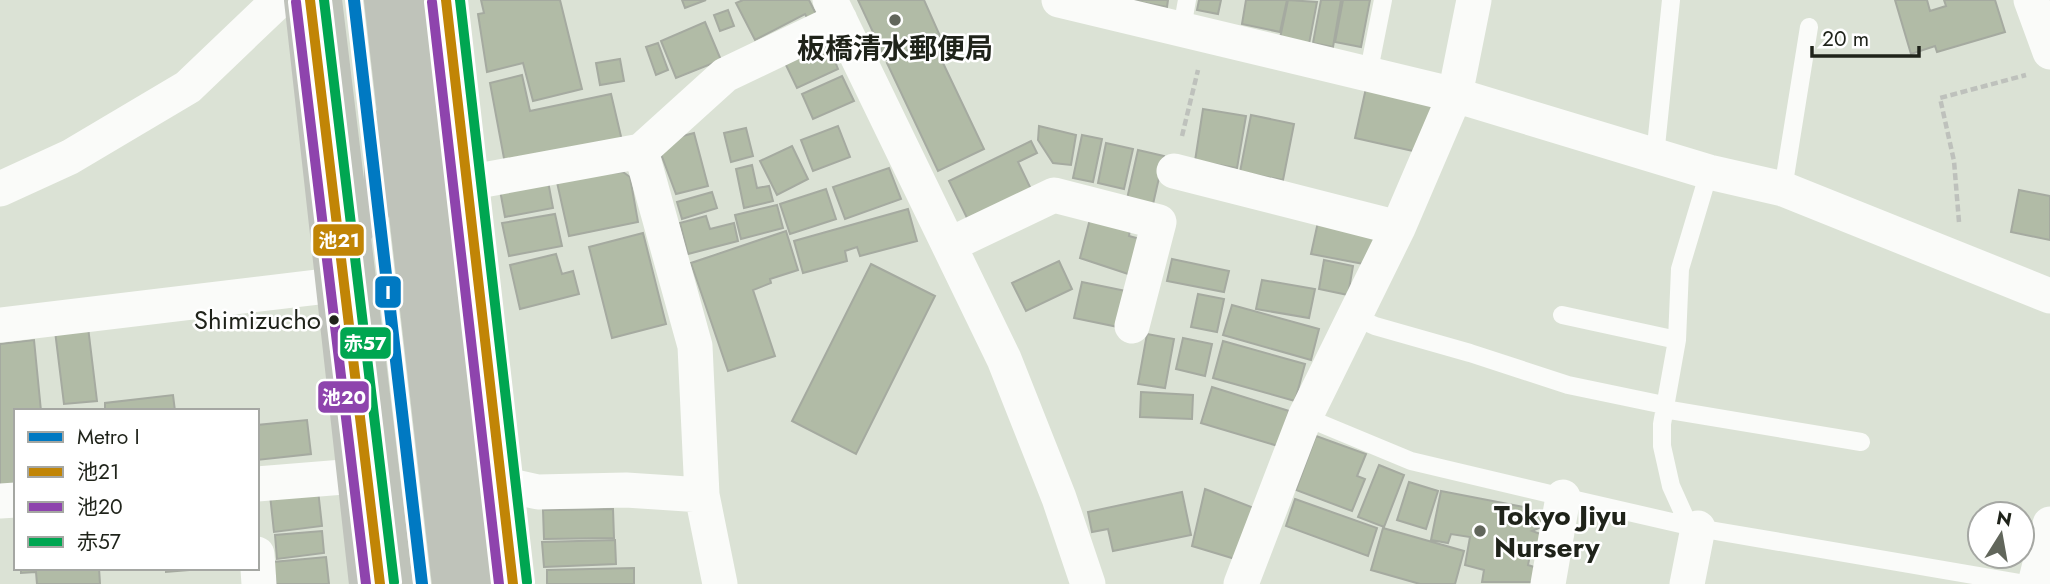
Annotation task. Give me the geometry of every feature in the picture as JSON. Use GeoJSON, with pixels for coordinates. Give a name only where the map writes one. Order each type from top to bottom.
{"type":"FeatureCollection","features":[{"type":"Feature","properties":{"kind":"highway"},"geometry":{"type":"LineString","coordinates":[[303,0],[368,584]]}},
{"type":"Feature","properties":{"kind":"highway"},"geometry":{"type":"LineString","coordinates":[[310,0],[380,584]]}},
{"type":"Feature","properties":{"kind":"highway"},"geometry":{"type":"LineString","coordinates":[[323,0],[394,584]]}},
{"type":"Feature","properties":{"kind":"highway"},"geometry":{"type":"LineString","coordinates":[[333,272],[374,208],[383,191],[386,174],[366,0]]}},
{"type":"Feature","properties":{"kind":"highway"},"geometry":{"type":"LineString","coordinates":[[383,0],[452,584]]}},
{"type":"Feature","properties":{"kind":"highway"},"geometry":{"type":"LineString","coordinates":[[421,0],[486,584]]}},
{"type":"Feature","properties":{"kind":"highway"},"geometry":{"type":"LineString","coordinates":[[446,0],[513,584]]}},
{"type":"Feature","properties":{"kind":"street"},"geometry":{"type":"LineString","coordinates":[[0,189],[70,157],[188,88],[279,0]]}},
{"type":"Feature","properties":{"kind":"street"},"geometry":{"type":"LineString","coordinates":[[1059,0],[1191,21],[1368,75],[1455,95],[1709,172],[1783,189],[2050,296]]}},
{"type":"Feature","properties":{"kind":"street"},"geometry":{"type":"LineString","coordinates":[[1241,584],[1305,417],[1398,228],[1455,95],[1474,0]]}},
{"type":"Feature","properties":{"kind":"street"},"geometry":{"type":"LineString","coordinates":[[2031,0],[2044,62]]}},
{"type":"Feature","properties":{"kind":"street"},"geometry":{"type":"LineString","coordinates":[[467,183],[641,151],[725,75],[835,10],[1004,359],[1059,498],[1088,584]]}},
{"type":"Feature","properties":{"kind":"street"},"geometry":{"type":"LineString","coordinates":[[641,151],[695,346],[702,495],[720,584]]}},
{"type":"Feature","properties":{"kind":"street"},"geometry":{"type":"LineString","coordinates":[[1174,171],[1398,228]]}},
{"type":"Feature","properties":{"kind":"street"},"geometry":{"type":"LineString","coordinates":[[949,245],[1054,195],[1159,222],[1132,326]]}},
{"type":"Feature","properties":{"kind":"street"},"geometry":{"type":"LineString","coordinates":[[0,325],[333,272]]}},
{"type":"Feature","properties":{"kind":"street"},"geometry":{"type":"LineString","coordinates":[[259,484],[356,476]]}},
{"type":"Feature","properties":{"kind":"street"},"geometry":{"type":"LineString","coordinates":[[501,484],[538,492],[626,490],[702,495]]}},
{"type":"Feature","properties":{"kind":"street"},"geometry":{"type":"LineString","coordinates":[[1548,584],[1563,497]]}},
{"type":"Feature","properties":{"kind":"street"},"geometry":{"type":"LineString","coordinates":[[2035,584],[2050,524]]}},
{"type":"Feature","properties":{"kind":"street"},"geometry":{"type":"LineString","coordinates":[[1687,584],[1693,527]]}},
{"type":"Feature","properties":{"kind":"lane"},"geometry":{"type":"LineString","coordinates":[[1368,75],[1383,0]]}},
{"type":"Feature","properties":{"kind":"lane"},"geometry":{"type":"LineString","coordinates":[[1656,156],[1671,0]]}},
{"type":"Feature","properties":{"kind":"lane"},"geometry":{"type":"LineString","coordinates":[[1783,189],[1809,27]]}},
{"type":"Feature","properties":{"kind":"lane"},"geometry":{"type":"LineString","coordinates":[[1693,527],[1671,486],[1662,446],[1664,407],[1677,340],[1680,269],[1709,172]]}},
{"type":"Feature","properties":{"kind":"lane"},"geometry":{"type":"LineString","coordinates":[[1562,315],[1677,340]]}},
{"type":"Feature","properties":{"kind":"lane"},"geometry":{"type":"LineString","coordinates":[[1355,317],[1375,326],[1568,385],[1664,407],[1861,442]]}},
{"type":"Feature","properties":{"kind":"lane"},"geometry":{"type":"LineString","coordinates":[[1305,417],[1412,461],[1563,497],[1693,527],[2026,584]]}},
{"type":"Feature","properties":{"kind":"path"},"geometry":{"type":"LineString","coordinates":[[1174,171],[1191,21]]}},
{"type":"Feature","properties":{"kind":"path"},"geometry":{"type":"LineString","coordinates":[[1961,261],[1954,162],[1940,98],[2044,62]]}},
{"type":"Feature","properties":{"kind":"building"},"geometry":{"type":"Polygon","coordinates":[[[481,0],[560,0],[582,89],[533,101],[523,63],[487,72],[478,14],[484,13],[481,0]]]}},
{"type":"Feature","properties":{"kind":"building"},"geometry":{"type":"Polygon","coordinates":[[[682,0],[706,0],[685,8],[682,0]]]}},
{"type":"Feature","properties":{"kind":"building"},"geometry":{"type":"Polygon","coordinates":[[[743,0],[809,0],[817,16],[809,21],[805,14],[755,40],[736,3],[743,0]]]}},
{"type":"Feature","properties":{"kind":"building"},"geometry":{"type":"Polygon","coordinates":[[[858,0],[924,0],[940,36],[886,60],[858,0]]]}},
{"type":"Feature","properties":{"kind":"building"},"geometry":{"type":"Polygon","coordinates":[[[1128,0],[1168,0],[1167,7],[1128,0]]]}},
{"type":"Feature","properties":{"kind":"building"},"geometry":{"type":"Polygon","coordinates":[[[1199,0],[1221,0],[1218,14],[1197,10],[1199,0]]]}},
{"type":"Feature","properties":{"kind":"building"},"geometry":{"type":"Polygon","coordinates":[[[1246,0],[1287,0],[1280,32],[1242,24],[1246,0]]]}},
{"type":"Feature","properties":{"kind":"building"},"geometry":{"type":"Polygon","coordinates":[[[1288,0],[1317,2],[1309,44],[1280,38],[1288,0]]]}},
{"type":"Feature","properties":{"kind":"building"},"geometry":{"type":"Polygon","coordinates":[[[1321,0],[1341,0],[1333,47],[1313,43],[1321,0]]]}},
{"type":"Feature","properties":{"kind":"building"},"geometry":{"type":"Polygon","coordinates":[[[1343,0],[1370,0],[1361,47],[1335,42],[1343,0]]]}},
{"type":"Feature","properties":{"kind":"building"},"geometry":{"type":"Polygon","coordinates":[[[1895,0],[1927,0],[1930,11],[1946,6],[1944,0],[1995,0],[2005,32],[1937,52],[1935,46],[1911,54],[1895,0]]]}},
{"type":"Feature","properties":{"kind":"building"},"geometry":{"type":"Polygon","coordinates":[[[728,10],[734,26],[720,31],[714,15],[728,10]]]}},
{"type":"Feature","properties":{"kind":"building"},"geometry":{"type":"Polygon","coordinates":[[[705,22],[721,60],[676,78],[661,41],[705,22]]]}},
{"type":"Feature","properties":{"kind":"building"},"geometry":{"type":"Polygon","coordinates":[[[933,42],[984,149],[938,171],[887,63],[933,42]]]}},
{"type":"Feature","properties":{"kind":"building"},"geometry":{"type":"Polygon","coordinates":[[[658,43],[668,70],[656,75],[646,47],[658,43]]]}},
{"type":"Feature","properties":{"kind":"building"},"geometry":{"type":"Polygon","coordinates":[[[828,44],[838,69],[797,88],[785,63],[828,44]]]}},
{"type":"Feature","properties":{"kind":"building"},"geometry":{"type":"Polygon","coordinates":[[[620,59],[624,81],[600,85],[596,63],[620,59]]]}},
{"type":"Feature","properties":{"kind":"building"},"geometry":{"type":"Polygon","coordinates":[[[522,75],[530,111],[611,94],[623,145],[506,169],[490,83],[522,75]]]}},
{"type":"Feature","properties":{"kind":"building"},"geometry":{"type":"Polygon","coordinates":[[[842,76],[854,101],[813,119],[802,94],[842,76]]]}},
{"type":"Feature","properties":{"kind":"building"},"geometry":{"type":"Polygon","coordinates":[[[1366,88],[1433,103],[1422,153],[1355,138],[1366,88]]]}},
{"type":"Feature","properties":{"kind":"building"},"geometry":{"type":"Polygon","coordinates":[[[1203,109],[1246,116],[1237,168],[1195,161],[1203,109]]]}},
{"type":"Feature","properties":{"kind":"building"},"geometry":{"type":"Polygon","coordinates":[[[1251,115],[1294,124],[1283,180],[1240,172],[1251,115]]]}},
{"type":"Feature","properties":{"kind":"building"},"geometry":{"type":"Polygon","coordinates":[[[838,126],[850,157],[813,171],[801,140],[838,126]]]}},
{"type":"Feature","properties":{"kind":"building"},"geometry":{"type":"Polygon","coordinates":[[[1039,126],[1076,135],[1071,165],[1053,163],[1038,140],[1039,126]]]}},
{"type":"Feature","properties":{"kind":"building"},"geometry":{"type":"Polygon","coordinates":[[[746,128],[753,156],[731,162],[724,133],[746,128]]]}},
{"type":"Feature","properties":{"kind":"building"},"geometry":{"type":"Polygon","coordinates":[[[694,133],[708,186],[676,194],[661,154],[679,137],[694,133]]]}},
{"type":"Feature","properties":{"kind":"building"},"geometry":{"type":"Polygon","coordinates":[[[1082,135],[1102,139],[1093,182],[1073,178],[1082,135]]]}},
{"type":"Feature","properties":{"kind":"building"},"geometry":{"type":"Polygon","coordinates":[[[1031,141],[1037,153],[1018,162],[1031,189],[968,220],[949,181],[1031,141]]]}},
{"type":"Feature","properties":{"kind":"building"},"geometry":{"type":"Polygon","coordinates":[[[1106,143],[1133,149],[1124,189],[1098,183],[1106,143]]]}},
{"type":"Feature","properties":{"kind":"building"},"geometry":{"type":"Polygon","coordinates":[[[792,146],[808,179],[777,195],[760,161],[792,146]]]}},
{"type":"Feature","properties":{"kind":"building"},"geometry":{"type":"Polygon","coordinates":[[[1138,150],[1164,156],[1153,204],[1127,199],[1138,150]]]}},
{"type":"Feature","properties":{"kind":"building"},"geometry":{"type":"Polygon","coordinates":[[[752,165],[757,188],[769,186],[773,201],[744,208],[736,169],[752,165]]]}},
{"type":"Feature","properties":{"kind":"building"},"geometry":{"type":"Polygon","coordinates":[[[889,168],[901,199],[845,219],[833,187],[889,168]]]}},
{"type":"Feature","properties":{"kind":"building"},"geometry":{"type":"Polygon","coordinates":[[[623,172],[630,177],[638,222],[569,236],[556,178],[623,172]]]}},
{"type":"Feature","properties":{"kind":"building"},"geometry":{"type":"Polygon","coordinates":[[[547,176],[553,208],[505,217],[499,185],[547,176]]]}},
{"type":"Feature","properties":{"kind":"building"},"geometry":{"type":"Polygon","coordinates":[[[826,189],[836,219],[790,234],[780,204],[826,189]]]}},
{"type":"Feature","properties":{"kind":"building"},"geometry":{"type":"Polygon","coordinates":[[[2019,190],[2050,196],[2050,240],[2011,232],[2019,190]]]}},
{"type":"Feature","properties":{"kind":"building"},"geometry":{"type":"Polygon","coordinates":[[[712,192],[717,208],[682,219],[677,202],[712,192]]]}},
{"type":"Feature","properties":{"kind":"building"},"geometry":{"type":"Polygon","coordinates":[[[777,205],[783,228],[741,239],[735,215],[777,205]]]}},
{"type":"Feature","properties":{"kind":"building"},"geometry":{"type":"Polygon","coordinates":[[[908,209],[917,241],[860,256],[857,247],[845,251],[847,261],[803,273],[794,241],[908,209]]]}},
{"type":"Feature","properties":{"kind":"building"},"geometry":{"type":"Polygon","coordinates":[[[555,214],[562,246],[509,256],[502,223],[555,214]]]}},
{"type":"Feature","properties":{"kind":"building"},"geometry":{"type":"Polygon","coordinates":[[[706,216],[710,229],[734,223],[738,241],[688,254],[680,223],[706,216]]]}},
{"type":"Feature","properties":{"kind":"building"},"geometry":{"type":"Polygon","coordinates":[[[1090,219],[1130,229],[1129,236],[1140,239],[1131,275],[1080,258],[1090,219]]]}},
{"type":"Feature","properties":{"kind":"building"},"geometry":{"type":"Polygon","coordinates":[[[1318,222],[1375,234],[1369,265],[1311,254],[1318,222]]]}},
{"type":"Feature","properties":{"kind":"building"},"geometry":{"type":"Polygon","coordinates":[[[786,231],[798,270],[770,279],[771,283],[753,290],[775,356],[728,371],[691,263],[786,231]]]}},
{"type":"Feature","properties":{"kind":"building"},"geometry":{"type":"Polygon","coordinates":[[[643,233],[666,324],[612,338],[589,247],[643,233]]]}},
{"type":"Feature","properties":{"kind":"building"},"geometry":{"type":"Polygon","coordinates":[[[556,254],[562,274],[573,271],[579,294],[520,309],[510,265],[556,254]]]}},
{"type":"Feature","properties":{"kind":"building"},"geometry":{"type":"Polygon","coordinates":[[[1172,259],[1229,271],[1224,292],[1167,281],[1172,259]]]}},
{"type":"Feature","properties":{"kind":"building"},"geometry":{"type":"Polygon","coordinates":[[[1324,260],[1353,266],[1348,295],[1319,289],[1324,260]]]}},
{"type":"Feature","properties":{"kind":"building"},"geometry":{"type":"Polygon","coordinates":[[[1059,261],[1072,289],[1026,311],[1012,283],[1059,261]]]}},
{"type":"Feature","properties":{"kind":"building"},"geometry":{"type":"Polygon","coordinates":[[[871,264],[935,296],[856,454],[792,421],[871,264]]]}},
{"type":"Feature","properties":{"kind":"building"},"geometry":{"type":"Polygon","coordinates":[[[1262,280],[1315,289],[1309,318],[1256,309],[1262,280]]]}},
{"type":"Feature","properties":{"kind":"building"},"geometry":{"type":"Polygon","coordinates":[[[1082,282],[1126,291],[1118,327],[1074,318],[1082,282]]]}},
{"type":"Feature","properties":{"kind":"building"},"geometry":{"type":"Polygon","coordinates":[[[1198,294],[1224,299],[1217,332],[1191,327],[1198,294]]]}},
{"type":"Feature","properties":{"kind":"building"},"geometry":{"type":"Polygon","coordinates":[[[1232,305],[1319,329],[1311,360],[1223,335],[1232,305]]]}},
{"type":"Feature","properties":{"kind":"building"},"geometry":{"type":"Polygon","coordinates":[[[88,327],[97,401],[64,404],[55,331],[88,327]]]}},
{"type":"Feature","properties":{"kind":"building"},"geometry":{"type":"Polygon","coordinates":[[[1147,334],[1174,339],[1165,388],[1138,384],[1147,334]]]}},
{"type":"Feature","properties":{"kind":"building"},"geometry":{"type":"Polygon","coordinates":[[[1183,338],[1212,344],[1205,376],[1176,369],[1183,338]]]}},
{"type":"Feature","properties":{"kind":"building"},"geometry":{"type":"Polygon","coordinates":[[[34,340],[41,409],[14,409],[14,485],[0,487],[0,344],[34,340]]]}},
{"type":"Feature","properties":{"kind":"building"},"geometry":{"type":"Polygon","coordinates":[[[1223,341],[1305,364],[1295,401],[1213,378],[1223,341]]]}},
{"type":"Feature","properties":{"kind":"building"},"geometry":{"type":"Polygon","coordinates":[[[1212,387],[1289,411],[1278,446],[1201,423],[1212,387]]]}},
{"type":"Feature","properties":{"kind":"building"},"geometry":{"type":"Polygon","coordinates":[[[1141,392],[1193,395],[1192,419],[1140,417],[1141,392]]]}},
{"type":"Feature","properties":{"kind":"building"},"geometry":{"type":"Polygon","coordinates":[[[173,395],[175,409],[105,409],[105,403],[173,395]]]}},
{"type":"Feature","properties":{"kind":"building"},"geometry":{"type":"Polygon","coordinates":[[[307,420],[311,454],[259,460],[259,425],[307,420]]]}},
{"type":"Feature","properties":{"kind":"building"},"geometry":{"type":"Polygon","coordinates":[[[1316,436],[1366,454],[1357,476],[1365,479],[1352,511],[1296,490],[1316,436]]]}},
{"type":"Feature","properties":{"kind":"building"},"geometry":{"type":"Polygon","coordinates":[[[1379,465],[1404,475],[1384,527],[1358,517],[1379,465]]]}},
{"type":"Feature","properties":{"kind":"building"},"geometry":{"type":"Polygon","coordinates":[[[1409,482],[1438,491],[1426,529],[1397,520],[1409,482]]]}},
{"type":"Feature","properties":{"kind":"building"},"geometry":{"type":"Polygon","coordinates":[[[1205,489],[1254,508],[1235,559],[1192,546],[1205,489]]]}},
{"type":"Feature","properties":{"kind":"building"},"geometry":{"type":"Polygon","coordinates":[[[318,490],[322,526],[274,532],[270,495],[318,490]]]}},
{"type":"Feature","properties":{"kind":"building"},"geometry":{"type":"Polygon","coordinates":[[[1441,491],[1524,507],[1523,514],[1543,516],[1541,527],[1532,531],[1543,535],[1540,549],[1531,550],[1528,565],[1537,568],[1534,582],[1482,582],[1484,570],[1465,565],[1470,537],[1451,534],[1448,543],[1431,540],[1441,491]]]}},
{"type":"Feature","properties":{"kind":"building"},"geometry":{"type":"Polygon","coordinates":[[[1182,492],[1191,535],[1113,551],[1108,529],[1092,532],[1088,512],[1182,492]]]}},
{"type":"Feature","properties":{"kind":"building"},"geometry":{"type":"Polygon","coordinates":[[[1295,499],[1377,528],[1368,556],[1286,526],[1295,499]]]}},
{"type":"Feature","properties":{"kind":"building"},"geometry":{"type":"Polygon","coordinates":[[[613,509],[614,538],[544,539],[543,510],[613,509]]]}},
{"type":"Feature","properties":{"kind":"building"},"geometry":{"type":"Polygon","coordinates":[[[1383,528],[1464,551],[1455,584],[1420,584],[1371,570],[1383,528]]]}},
{"type":"Feature","properties":{"kind":"building"},"geometry":{"type":"Polygon","coordinates":[[[322,531],[324,553],[277,559],[275,535],[322,531]]]}},
{"type":"Feature","properties":{"kind":"building"},"geometry":{"type":"Polygon","coordinates":[[[615,540],[616,564],[544,567],[542,542],[615,540]]]}},
{"type":"Feature","properties":{"kind":"building"},"geometry":{"type":"Polygon","coordinates":[[[326,557],[329,584],[276,584],[273,562],[326,557]]]}},
{"type":"Feature","properties":{"kind":"building"},"geometry":{"type":"Polygon","coordinates":[[[634,568],[634,584],[547,584],[547,570],[634,568]]]}},
{"type":"Feature","properties":{"kind":"building"},"geometry":{"type":"Polygon","coordinates":[[[21,570],[99,570],[100,584],[37,584],[36,572],[21,573],[21,570]]]}},
{"type":"Feature","properties":{"kind":"metro line","name":"I"},"geometry":{"type":"LineString","coordinates":[[354,0],[422,584]]}},
{"type":"Feature","properties":{"kind":"transit line","name":"池21"},"geometry":{"type":"LineString","coordinates":[[310,0],[380,584]]}},
{"type":"Feature","properties":{"kind":"transit line","name":"赤57"},"geometry":{"type":"LineString","coordinates":[[324,0],[394,582]]}},
{"type":"Feature","properties":{"kind":"transit line","name":"池21"},"geometry":{"type":"LineString","coordinates":[[446,0],[513,584]]}},
{"type":"Feature","properties":{"kind":"transit line","name":"赤57"},"geometry":{"type":"LineString","coordinates":[[460,0],[527,582]]}},
{"type":"Feature","properties":{"kind":"transit line","name":"池20"},"geometry":{"type":"LineString","coordinates":[[296,2],[366,584]]}},
{"type":"Feature","properties":{"kind":"transit line","name":"池20"},"geometry":{"type":"LineString","coordinates":[[432,2],[499,584]]}},
{"type":"Feature","properties":{"kind":"place","name":"板橋清水郵便局"},"geometry":{"type":"Point","coordinates":[895,20]}},
{"type":"Feature","properties":{"kind":"place","name":"Shimizucho"},"geometry":{"type":"Point","coordinates":[334,320]}},
{"type":"Feature","properties":{"kind":"place","name":"Tokyo Jiyu Nursery"},"geometry":{"type":"Point","coordinates":[1480,531]}}]}
